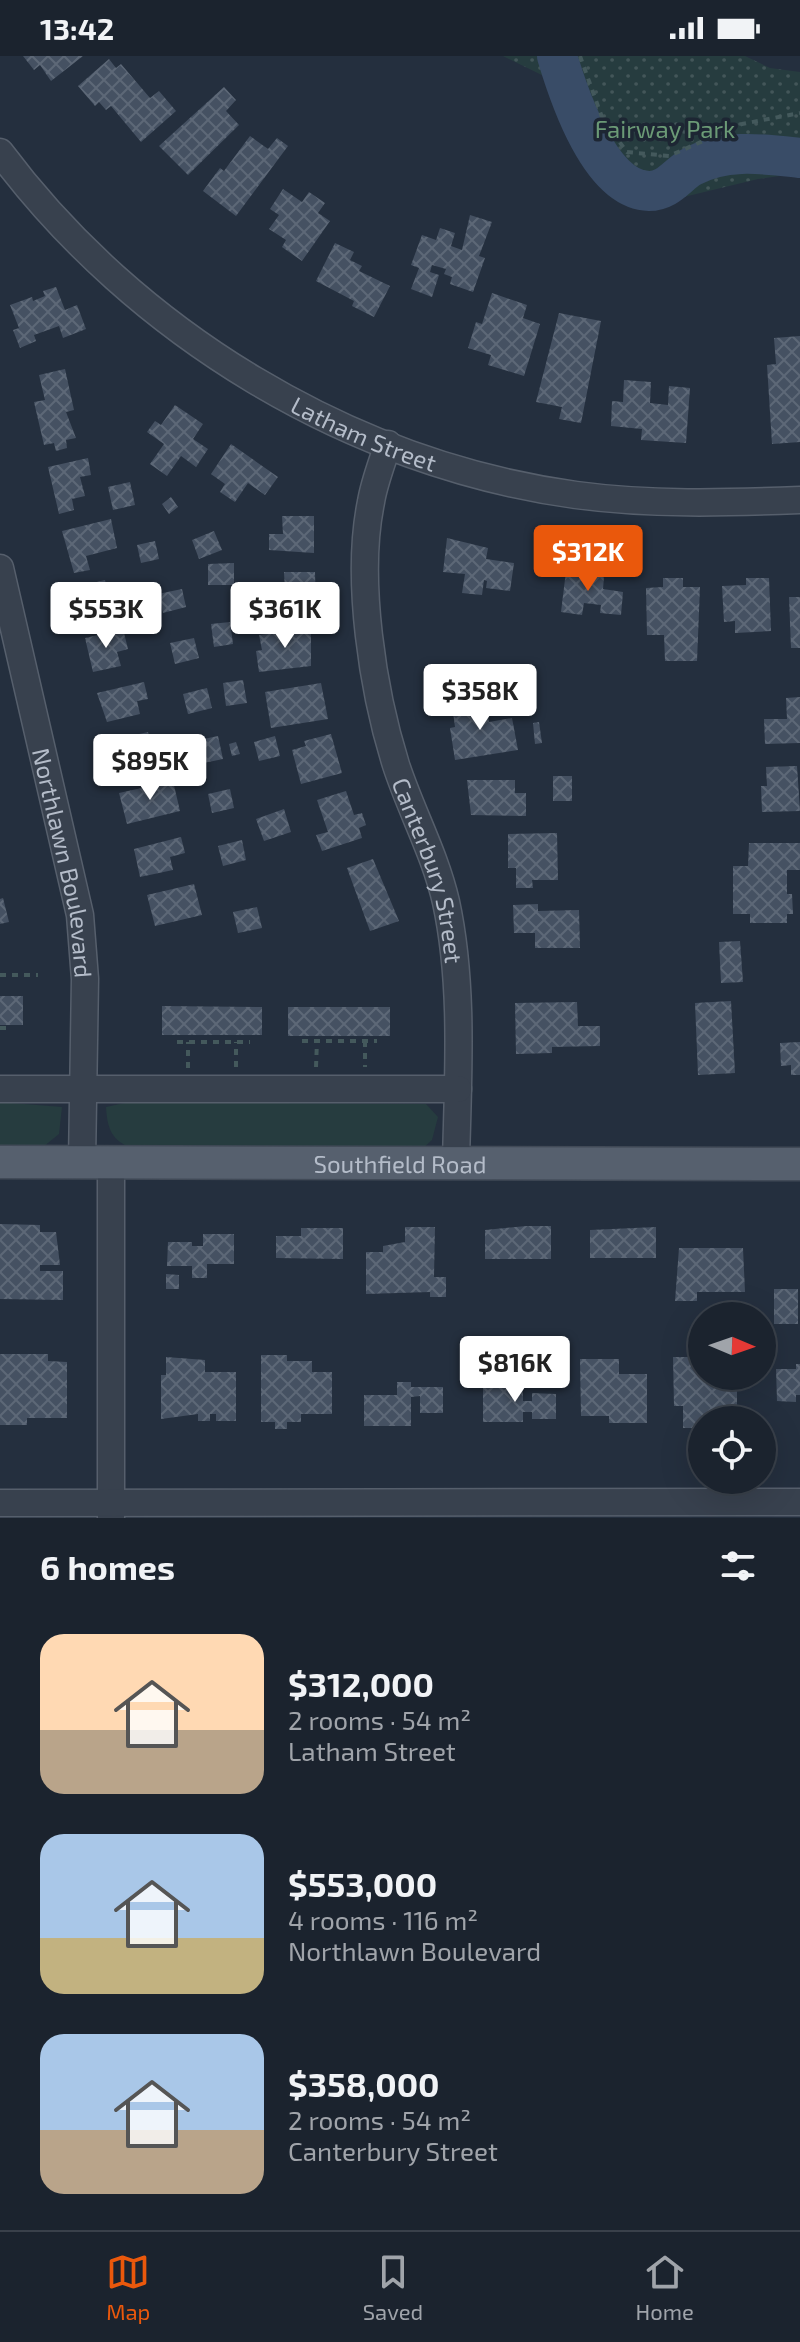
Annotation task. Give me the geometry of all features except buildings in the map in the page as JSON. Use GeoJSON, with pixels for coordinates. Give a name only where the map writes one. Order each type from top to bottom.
{"type":"FeatureCollection","features":[{"type":"Feature","properties":{"kind":"main road","name":"Southfield Road"},"geometry":{"type":"LineString","coordinates":[[0,1162],[800,1164]]}},
{"type":"Feature","properties":{"kind":"street","name":"Latham Street"},"geometry":{"type":"LineString","coordinates":[[4,166],[108,272],[189,337],[271,389],[388,444],[475,473],[573,495],[667,503],[800,500]]}},
{"type":"Feature","properties":{"kind":"street","name":"Canterbury Street"},"geometry":{"type":"LineString","coordinates":[[388,444],[370,504],[368,614],[373,665],[397,767],[445,899],[453,951],[458,1089],[456,1161]]}},
{"type":"Feature","properties":{"kind":"street","name":"Northlawn Boulevard"},"geometry":{"type":"LineString","coordinates":[[0,568],[80,915],[85,979],[84,1088],[96,1162],[111,1510]]}},
{"type":"Feature","properties":{"kind":"street"},"geometry":{"type":"LineString","coordinates":[[0,1089],[458,1089]]}},
{"type":"Feature","properties":{"kind":"street"},"geometry":{"type":"LineString","coordinates":[[0,1503],[111,1510],[800,1502]]}},
{"type":"Feature","properties":{"kind":"path"},"geometry":{"type":"LineString","coordinates":[[580,56],[603,120],[627,152],[669,156],[742,124],[800,113]]}},
{"type":"Feature","properties":{"kind":"path"},"geometry":{"type":"LineString","coordinates":[[0,975],[38,975]]}},
{"type":"Feature","properties":{"kind":"path"},"geometry":{"type":"LineString","coordinates":[[0,1028],[9,1028]]}},
{"type":"Feature","properties":{"kind":"path"},"geometry":{"type":"LineString","coordinates":[[302,1041],[377,1041]]}},
{"type":"Feature","properties":{"kind":"path"},"geometry":{"type":"LineString","coordinates":[[316,1075],[317,1041]]}},
{"type":"Feature","properties":{"kind":"path"},"geometry":{"type":"LineString","coordinates":[[365,1041],[365,1075]]}},
{"type":"Feature","properties":{"kind":"path"},"geometry":{"type":"LineString","coordinates":[[177,1042],[250,1042]]}},
{"type":"Feature","properties":{"kind":"path"},"geometry":{"type":"LineString","coordinates":[[188,1042],[188,1075]]}},
{"type":"Feature","properties":{"kind":"path"},"geometry":{"type":"LineString","coordinates":[[236,1042],[236,1075]]}},
{"type":"Feature","properties":{"kind":"green space","name":"Fairway Park"},"geometry":{"type":"Polygon","coordinates":[[[503,56],[745,56],[770,68],[800,72],[800,173],[758,179],[634,209],[548,78],[503,56]]]}},
{"type":"Feature","properties":{"kind":"green space"},"geometry":{"type":"Polygon","coordinates":[[[0,1102],[62,1107],[59,1134],[43,1147],[0,1150],[0,1102]]]}},
{"type":"Feature","properties":{"kind":"green space"},"geometry":{"type":"Polygon","coordinates":[[[129,1102],[426,1104],[438,1117],[432,1140],[421,1150],[133,1148],[115,1138],[109,1128],[106,1107],[129,1102]]]}},
{"type":"Feature","properties":{"kind":"waterway"},"geometry":{"type":"LineString","coordinates":[[557,56],[589,138],[616,175],[631,187],[649,191],[662,188],[691,167],[717,157],[745,154],[800,158]]}}]}
